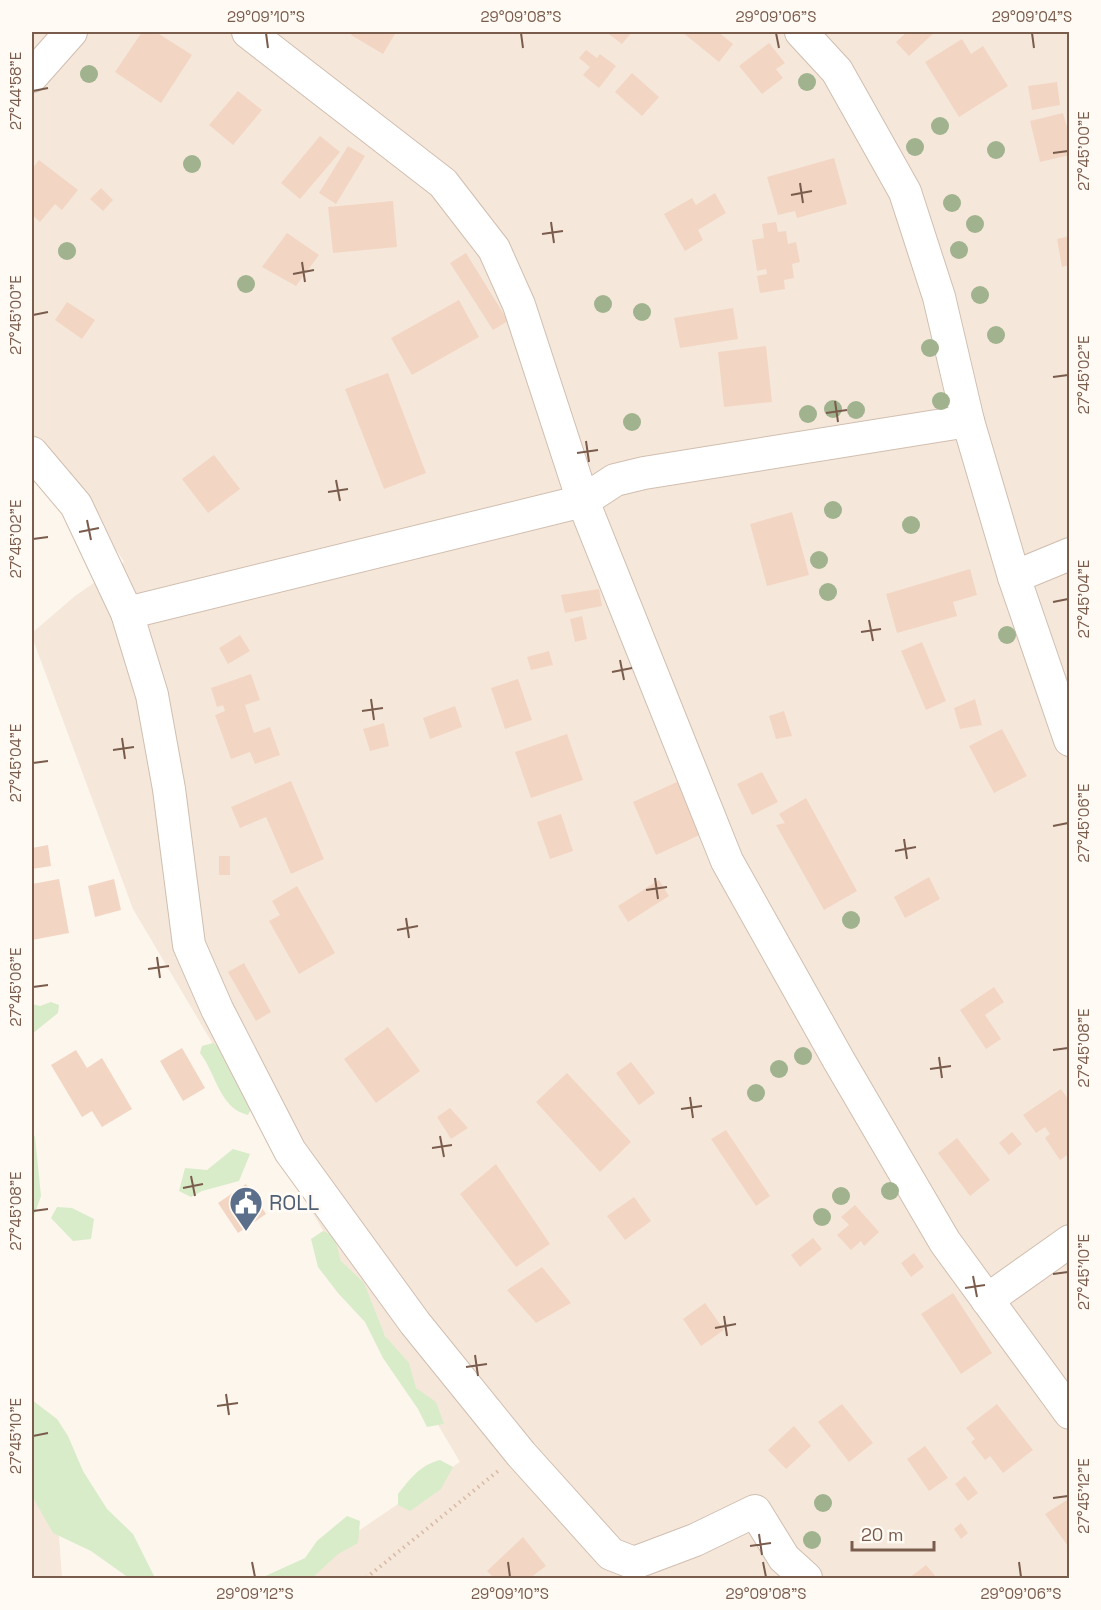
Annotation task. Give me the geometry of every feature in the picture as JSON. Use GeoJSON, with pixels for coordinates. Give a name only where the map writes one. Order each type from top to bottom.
{"type":"FeatureCollection","features":[{"type":"Feature","properties":{"kind":"street"},"geometry":{"type":"LineString","coordinates":[[32,76],[70,32]]}},
{"type":"Feature","properties":{"kind":"street"},"geometry":{"type":"LineString","coordinates":[[248,32],[443,183],[494,249],[519,305],[583,501],[727,861],[837,1059],[945,1242],[1070,1413]]}},
{"type":"Feature","properties":{"kind":"street"},"geometry":{"type":"LineString","coordinates":[[801,32],[837,71],[905,192],[939,297],[968,421],[1014,577],[1070,740]]}},
{"type":"Feature","properties":{"kind":"street"},"geometry":{"type":"LineString","coordinates":[[127,613],[583,501],[615,480],[644,473],[968,421]]}},
{"type":"Feature","properties":{"kind":"street"},"geometry":{"type":"LineString","coordinates":[[32,453],[76,505],[127,613],[152,695],[169,789],[189,945],[217,1009],[290,1151],[415,1323],[521,1454],[611,1554],[617,1568],[694,1540],[755,1510],[784,1558],[806,1578]]}},
{"type":"Feature","properties":{"kind":"street"},"geometry":{"type":"LineString","coordinates":[[1014,577],[1070,554]]}},
{"type":"Feature","properties":{"kind":"street"},"geometry":{"type":"LineString","coordinates":[[987,1300],[1070,1241]]}},
{"type":"Feature","properties":{"kind":"path"},"geometry":{"type":"LineString","coordinates":[[366,1578],[521,1454]]}},
{"type":"Feature","properties":{"kind":"shaded area"},"geometry":{"type":"Polygon","coordinates":[[[32,32],[1069,32],[1069,1578],[289,1578],[460,1462],[133,909],[32,637],[32,633],[75,596],[124,562],[55,455],[32,440],[32,32]]]}},
{"type":"Feature","properties":{"kind":"shaded area"},"geometry":{"type":"Polygon","coordinates":[[[32,1476],[57,1508],[62,1578],[32,1578],[32,1476]]]}},
{"type":"Feature","properties":{"kind":"green space"},"geometry":{"type":"Polygon","coordinates":[[[51,1002],[59,1005],[58,1013],[32,1034],[32,1004],[40,1006],[51,1002]]]}},
{"type":"Feature","properties":{"kind":"green space"},"geometry":{"type":"Polygon","coordinates":[[[213,1043],[221,1049],[232,1064],[251,1109],[248,1115],[238,1111],[224,1098],[200,1053],[202,1046],[213,1043]]]}},
{"type":"Feature","properties":{"kind":"green space"},"geometry":{"type":"Polygon","coordinates":[[[32,1131],[35,1137],[41,1196],[32,1221],[32,1131]]]}},
{"type":"Feature","properties":{"kind":"green space"},"geometry":{"type":"Polygon","coordinates":[[[233,1149],[250,1154],[239,1181],[202,1191],[191,1197],[179,1191],[185,1168],[207,1170],[233,1149]]]}},
{"type":"Feature","properties":{"kind":"green space"},"geometry":{"type":"Polygon","coordinates":[[[57,1207],[72,1208],[94,1219],[91,1239],[73,1241],[51,1218],[57,1207]]]}},
{"type":"Feature","properties":{"kind":"green space"},"geometry":{"type":"Polygon","coordinates":[[[323,1231],[334,1236],[341,1261],[364,1283],[385,1336],[409,1363],[416,1388],[436,1402],[444,1424],[427,1427],[418,1409],[383,1358],[365,1322],[318,1267],[311,1239],[323,1231]]]}},
{"type":"Feature","properties":{"kind":"green space"},"geometry":{"type":"Polygon","coordinates":[[[32,1400],[57,1419],[68,1436],[83,1471],[107,1509],[133,1534],[155,1578],[129,1578],[91,1551],[53,1533],[32,1496],[32,1400]]]}},
{"type":"Feature","properties":{"kind":"green space"},"geometry":{"type":"Polygon","coordinates":[[[440,1460],[453,1467],[441,1489],[410,1511],[398,1505],[398,1494],[411,1478],[427,1465],[440,1460]]]}},
{"type":"Feature","properties":{"kind":"green space"},"geometry":{"type":"Polygon","coordinates":[[[347,1516],[360,1521],[358,1543],[338,1554],[312,1578],[261,1578],[305,1558],[317,1541],[347,1516]]]}},
{"type":"Feature","properties":{"kind":"building"},"geometry":{"type":"Polygon","coordinates":[[[142,32],[156,32],[192,55],[161,103],[115,72],[142,32]]]}},
{"type":"Feature","properties":{"kind":"building"},"geometry":{"type":"Polygon","coordinates":[[[353,32],[396,32],[383,54],[351,35],[353,32]]]}},
{"type":"Feature","properties":{"kind":"building"},"geometry":{"type":"Polygon","coordinates":[[[606,32],[632,32],[622,44],[606,32]]]}},
{"type":"Feature","properties":{"kind":"building"},"geometry":{"type":"Polygon","coordinates":[[[682,32],[718,32],[733,44],[719,62],[682,32]]]}},
{"type":"Feature","properties":{"kind":"building"},"geometry":{"type":"Polygon","coordinates":[[[907,32],[935,32],[909,56],[896,42],[907,32]]]}},
{"type":"Feature","properties":{"kind":"building"},"geometry":{"type":"Polygon","coordinates":[[[962,39],[971,54],[983,46],[1008,86],[959,117],[925,62],[962,39]]]}},
{"type":"Feature","properties":{"kind":"building"},"geometry":{"type":"Polygon","coordinates":[[[769,43],[785,63],[776,69],[783,78],[762,94],[739,66],[769,43]]]}},
{"type":"Feature","properties":{"kind":"building"},"geometry":{"type":"Polygon","coordinates":[[[586,50],[597,58],[600,54],[616,66],[599,88],[583,75],[590,67],[579,58],[586,50]]]}},
{"type":"Feature","properties":{"kind":"building"},"geometry":{"type":"Polygon","coordinates":[[[632,73],[659,97],[642,116],[615,92],[632,73]]]}},
{"type":"Feature","properties":{"kind":"building"},"geometry":{"type":"Polygon","coordinates":[[[1057,82],[1060,105],[1032,110],[1028,86],[1057,82]]]}},
{"type":"Feature","properties":{"kind":"building"},"geometry":{"type":"Polygon","coordinates":[[[238,91],[262,110],[233,145],[209,125],[238,91]]]}},
{"type":"Feature","properties":{"kind":"building"},"geometry":{"type":"Polygon","coordinates":[[[1063,113],[1070,138],[1070,155],[1040,162],[1030,121],[1063,113]]]}},
{"type":"Feature","properties":{"kind":"building"},"geometry":{"type":"Polygon","coordinates":[[[320,136],[340,152],[300,199],[281,183],[320,136]]]}},
{"type":"Feature","properties":{"kind":"building"},"geometry":{"type":"Polygon","coordinates":[[[348,146],[365,156],[336,204],[319,193],[348,146]]]}},
{"type":"Feature","properties":{"kind":"building"},"geometry":{"type":"Polygon","coordinates":[[[834,158],[847,204],[797,218],[795,211],[778,215],[767,177],[834,158]]]}},
{"type":"Feature","properties":{"kind":"building"},"geometry":{"type":"Polygon","coordinates":[[[39,160],[78,190],[62,210],[55,204],[40,222],[32,215],[32,169],[39,160]]]}},
{"type":"Feature","properties":{"kind":"building"},"geometry":{"type":"Polygon","coordinates":[[[101,188],[113,200],[103,211],[90,199],[101,188]]]}},
{"type":"Feature","properties":{"kind":"building"},"geometry":{"type":"Polygon","coordinates":[[[715,193],[726,213],[698,230],[703,240],[685,251],[664,214],[692,198],[696,205],[715,193]]]}},
{"type":"Feature","properties":{"kind":"building"},"geometry":{"type":"Polygon","coordinates":[[[393,201],[397,247],[333,253],[328,207],[393,201]]]}},
{"type":"Feature","properties":{"kind":"building"},"geometry":{"type":"Polygon","coordinates":[[[776,222],[778,232],[786,231],[788,244],[796,242],[800,262],[792,264],[794,278],[784,280],[785,289],[760,293],[757,276],[767,274],[766,269],[757,271],[752,240],[764,238],[762,224],[776,222]]]}},
{"type":"Feature","properties":{"kind":"building"},"geometry":{"type":"Polygon","coordinates":[[[287,233],[319,255],[296,286],[262,267],[287,233]]]}},
{"type":"Feature","properties":{"kind":"building"},"geometry":{"type":"Polygon","coordinates":[[[1070,236],[1070,265],[1062,267],[1057,239],[1070,236]]]}},
{"type":"Feature","properties":{"kind":"building"},"geometry":{"type":"Polygon","coordinates":[[[466,253],[508,321],[493,330],[450,263],[466,253]]]}},
{"type":"Feature","properties":{"kind":"building"},"geometry":{"type":"Polygon","coordinates":[[[459,300],[479,337],[412,375],[391,338],[459,300]]]}},
{"type":"Feature","properties":{"kind":"building"},"geometry":{"type":"Polygon","coordinates":[[[67,302],[95,320],[82,339],[55,320],[67,302]]]}},
{"type":"Feature","properties":{"kind":"building"},"geometry":{"type":"Polygon","coordinates":[[[733,308],[738,339],[680,348],[674,318],[733,308]]]}},
{"type":"Feature","properties":{"kind":"building"},"geometry":{"type":"Polygon","coordinates":[[[766,346],[772,402],[724,407],[718,352],[766,346]]]}},
{"type":"Feature","properties":{"kind":"building"},"geometry":{"type":"Polygon","coordinates":[[[388,373],[426,473],[384,489],[345,389],[388,373]]]}},
{"type":"Feature","properties":{"kind":"building"},"geometry":{"type":"Polygon","coordinates":[[[214,455],[240,489],[208,513],[182,479],[214,455]]]}},
{"type":"Feature","properties":{"kind":"building"},"geometry":{"type":"Polygon","coordinates":[[[792,512],[809,575],[767,586],[750,524],[792,512]]]}},
{"type":"Feature","properties":{"kind":"building"},"geometry":{"type":"Polygon","coordinates":[[[970,569],[977,595],[953,602],[957,616],[897,633],[886,594],[970,569]]]}},
{"type":"Feature","properties":{"kind":"building"},"geometry":{"type":"Polygon","coordinates":[[[599,589],[602,606],[565,613],[561,595],[599,589]]]}},
{"type":"Feature","properties":{"kind":"building"},"geometry":{"type":"Polygon","coordinates":[[[582,616],[587,639],[575,642],[570,619],[582,616]]]}},
{"type":"Feature","properties":{"kind":"building"},"geometry":{"type":"Polygon","coordinates":[[[240,635],[250,651],[228,664],[219,648],[240,635]]]}},
{"type":"Feature","properties":{"kind":"building"},"geometry":{"type":"Polygon","coordinates":[[[922,642],[946,701],[926,710],[901,651],[922,642]]]}},
{"type":"Feature","properties":{"kind":"building"},"geometry":{"type":"Polygon","coordinates":[[[549,651],[553,665],[531,670],[527,657],[549,651]]]}},
{"type":"Feature","properties":{"kind":"building"},"geometry":{"type":"Polygon","coordinates":[[[251,674],[260,700],[245,705],[254,733],[270,727],[280,755],[255,764],[250,752],[231,759],[215,715],[225,711],[223,705],[217,707],[211,688],[251,674]]]}},
{"type":"Feature","properties":{"kind":"building"},"geometry":{"type":"Polygon","coordinates":[[[518,679],[532,720],[505,729],[491,688],[518,679]]]}},
{"type":"Feature","properties":{"kind":"building"},"geometry":{"type":"Polygon","coordinates":[[[975,699],[982,725],[960,729],[954,708],[975,699]]]}},
{"type":"Feature","properties":{"kind":"building"},"geometry":{"type":"Polygon","coordinates":[[[455,706],[462,727],[430,739],[423,718],[455,706]]]}},
{"type":"Feature","properties":{"kind":"building"},"geometry":{"type":"Polygon","coordinates":[[[784,711],[792,736],[776,739],[769,716],[784,711]]]}},
{"type":"Feature","properties":{"kind":"building"},"geometry":{"type":"Polygon","coordinates":[[[384,723],[389,746],[370,751],[363,729],[384,723]]]}},
{"type":"Feature","properties":{"kind":"building"},"geometry":{"type":"Polygon","coordinates":[[[1002,729],[1027,776],[994,793],[969,746],[1002,729]]]}},
{"type":"Feature","properties":{"kind":"building"},"geometry":{"type":"Polygon","coordinates":[[[567,734],[583,780],[531,798],[515,752],[567,734]]]}},
{"type":"Feature","properties":{"kind":"building"},"geometry":{"type":"Polygon","coordinates":[[[762,772],[778,802],[752,815],[737,784],[762,772]]]}},
{"type":"Feature","properties":{"kind":"building"},"geometry":{"type":"Polygon","coordinates":[[[291,781],[324,859],[291,874],[266,817],[240,828],[231,807],[291,781]]]}},
{"type":"Feature","properties":{"kind":"building"},"geometry":{"type":"Polygon","coordinates":[[[679,781],[702,834],[656,855],[633,802],[679,781]]]}},
{"type":"Feature","properties":{"kind":"building"},"geometry":{"type":"Polygon","coordinates":[[[806,798],[857,891],[824,910],[776,825],[785,823],[779,814],[806,798]]]}},
{"type":"Feature","properties":{"kind":"building"},"geometry":{"type":"Polygon","coordinates":[[[561,814],[573,851],[550,859],[537,822],[561,814]]]}},
{"type":"Feature","properties":{"kind":"building"},"geometry":{"type":"Polygon","coordinates":[[[48,845],[51,866],[32,869],[32,848],[48,845]]]}},
{"type":"Feature","properties":{"kind":"building"},"geometry":{"type":"Polygon","coordinates":[[[219,856],[230,856],[230,875],[219,875],[219,856]]]}},
{"type":"Feature","properties":{"kind":"building"},"geometry":{"type":"Polygon","coordinates":[[[929,877],[940,899],[905,918],[894,897],[929,877]]]}},
{"type":"Feature","properties":{"kind":"building"},"geometry":{"type":"Polygon","coordinates":[[[59,879],[69,933],[32,940],[32,884],[59,879]]]}},
{"type":"Feature","properties":{"kind":"building"},"geometry":{"type":"Polygon","coordinates":[[[114,879],[121,910],[95,917],[88,886],[114,879]]]}},
{"type":"Feature","properties":{"kind":"building"},"geometry":{"type":"Polygon","coordinates":[[[659,880],[669,896],[628,922],[618,906],[659,880]]]}},
{"type":"Feature","properties":{"kind":"building"},"geometry":{"type":"Polygon","coordinates":[[[297,886],[335,953],[299,974],[269,921],[280,915],[272,901],[297,886]]]}},
{"type":"Feature","properties":{"kind":"building"},"geometry":{"type":"Polygon","coordinates":[[[244,963],[271,1012],[256,1021],[228,972],[244,963]]]}},
{"type":"Feature","properties":{"kind":"building"},"geometry":{"type":"Polygon","coordinates":[[[994,987],[1004,1002],[985,1015],[1001,1039],[986,1049],[960,1010],[994,987]]]}},
{"type":"Feature","properties":{"kind":"building"},"geometry":{"type":"Polygon","coordinates":[[[388,1027],[420,1071],[376,1103],[344,1059],[388,1027]]]}},
{"type":"Feature","properties":{"kind":"building"},"geometry":{"type":"Polygon","coordinates":[[[182,1048],[205,1088],[183,1101],[160,1061],[182,1048]]]}},
{"type":"Feature","properties":{"kind":"building"},"geometry":{"type":"Polygon","coordinates":[[[76,1050],[87,1068],[102,1058],[132,1109],[102,1127],[92,1111],[82,1117],[51,1065],[76,1050]]]}},
{"type":"Feature","properties":{"kind":"building"},"geometry":{"type":"Polygon","coordinates":[[[631,1062],[655,1093],[639,1105],[616,1073],[631,1062]]]}},
{"type":"Feature","properties":{"kind":"building"},"geometry":{"type":"Polygon","coordinates":[[[567,1073],[631,1142],[600,1172],[536,1102],[567,1073]]]}},
{"type":"Feature","properties":{"kind":"building"},"geometry":{"type":"Polygon","coordinates":[[[1061,1089],[1070,1102],[1070,1153],[1060,1160],[1045,1138],[1050,1134],[1045,1127],[1036,1133],[1023,1115],[1061,1089]]]}},
{"type":"Feature","properties":{"kind":"building"},"geometry":{"type":"Polygon","coordinates":[[[450,1108],[468,1128],[451,1139],[437,1117],[450,1108]]]}},
{"type":"Feature","properties":{"kind":"building"},"geometry":{"type":"Polygon","coordinates":[[[726,1130],[770,1196],[756,1206],[711,1139],[726,1130]]]}},
{"type":"Feature","properties":{"kind":"building"},"geometry":{"type":"Polygon","coordinates":[[[1012,1132],[1022,1144],[1009,1155],[999,1143],[1012,1132]]]}},
{"type":"Feature","properties":{"kind":"building"},"geometry":{"type":"Polygon","coordinates":[[[957,1138],[990,1180],[970,1196],[938,1153],[957,1138]]]}},
{"type":"Feature","properties":{"kind":"building"},"geometry":{"type":"Polygon","coordinates":[[[496,1164],[550,1244],[516,1267],[460,1194],[496,1164]]]}},
{"type":"Feature","properties":{"kind":"building"},"geometry":{"type":"Polygon","coordinates":[[[246,1184],[266,1214],[238,1233],[218,1203],[246,1184]]]}},
{"type":"Feature","properties":{"kind":"building"},"geometry":{"type":"Polygon","coordinates":[[[634,1197],[651,1221],[625,1240],[607,1216],[634,1197]]]}},
{"type":"Feature","properties":{"kind":"building"},"geometry":{"type":"Polygon","coordinates":[[[855,1205],[879,1232],[864,1246],[861,1241],[851,1250],[837,1235],[849,1225],[841,1217],[855,1205]]]}},
{"type":"Feature","properties":{"kind":"building"},"geometry":{"type":"Polygon","coordinates":[[[813,1238],[822,1249],[800,1267],[791,1255],[813,1238]]]}},
{"type":"Feature","properties":{"kind":"building"},"geometry":{"type":"Polygon","coordinates":[[[914,1253],[924,1267],[911,1277],[901,1263],[914,1253]]]}},
{"type":"Feature","properties":{"kind":"building"},"geometry":{"type":"Polygon","coordinates":[[[542,1267],[571,1303],[536,1323],[507,1290],[542,1267]]]}},
{"type":"Feature","properties":{"kind":"building"},"geometry":{"type":"Polygon","coordinates":[[[953,1293],[992,1353],[961,1374],[921,1314],[953,1293]]]}},
{"type":"Feature","properties":{"kind":"building"},"geometry":{"type":"Polygon","coordinates":[[[705,1303],[724,1330],[701,1346],[683,1319],[705,1303]]]}},
{"type":"Feature","properties":{"kind":"building"},"geometry":{"type":"Polygon","coordinates":[[[842,1404],[873,1443],[849,1462],[818,1422],[842,1404]]]}},
{"type":"Feature","properties":{"kind":"building"},"geometry":{"type":"Polygon","coordinates":[[[997,1404],[1033,1450],[1003,1473],[990,1456],[985,1460],[971,1442],[975,1439],[966,1428],[997,1404]]]}},
{"type":"Feature","properties":{"kind":"building"},"geometry":{"type":"Polygon","coordinates":[[[794,1426],[811,1446],[786,1469],[768,1450],[794,1426]]]}},
{"type":"Feature","properties":{"kind":"building"},"geometry":{"type":"Polygon","coordinates":[[[925,1446],[948,1478],[929,1491],[907,1459],[925,1446]]]}},
{"type":"Feature","properties":{"kind":"building"},"geometry":{"type":"Polygon","coordinates":[[[965,1476],[978,1493],[968,1501],[955,1484],[965,1476]]]}},
{"type":"Feature","properties":{"kind":"building"},"geometry":{"type":"Polygon","coordinates":[[[1070,1498],[1070,1549],[1045,1514],[1070,1498]]]}},
{"type":"Feature","properties":{"kind":"building"},"geometry":{"type":"Polygon","coordinates":[[[961,1523],[968,1533],[961,1539],[954,1529],[961,1523]]]}},
{"type":"Feature","properties":{"kind":"building"},"geometry":{"type":"Polygon","coordinates":[[[523,1537],[546,1566],[530,1578],[494,1578],[487,1571],[523,1537]]]}},
{"type":"Feature","properties":{"kind":"building"},"geometry":{"type":"Polygon","coordinates":[[[926,1565],[937,1578],[909,1578],[926,1565]]]}},
{"type":"Feature","properties":{"kind":"place","name":"ROLL"},"geometry":{"type":"Point","coordinates":[246,1232]}}]}
